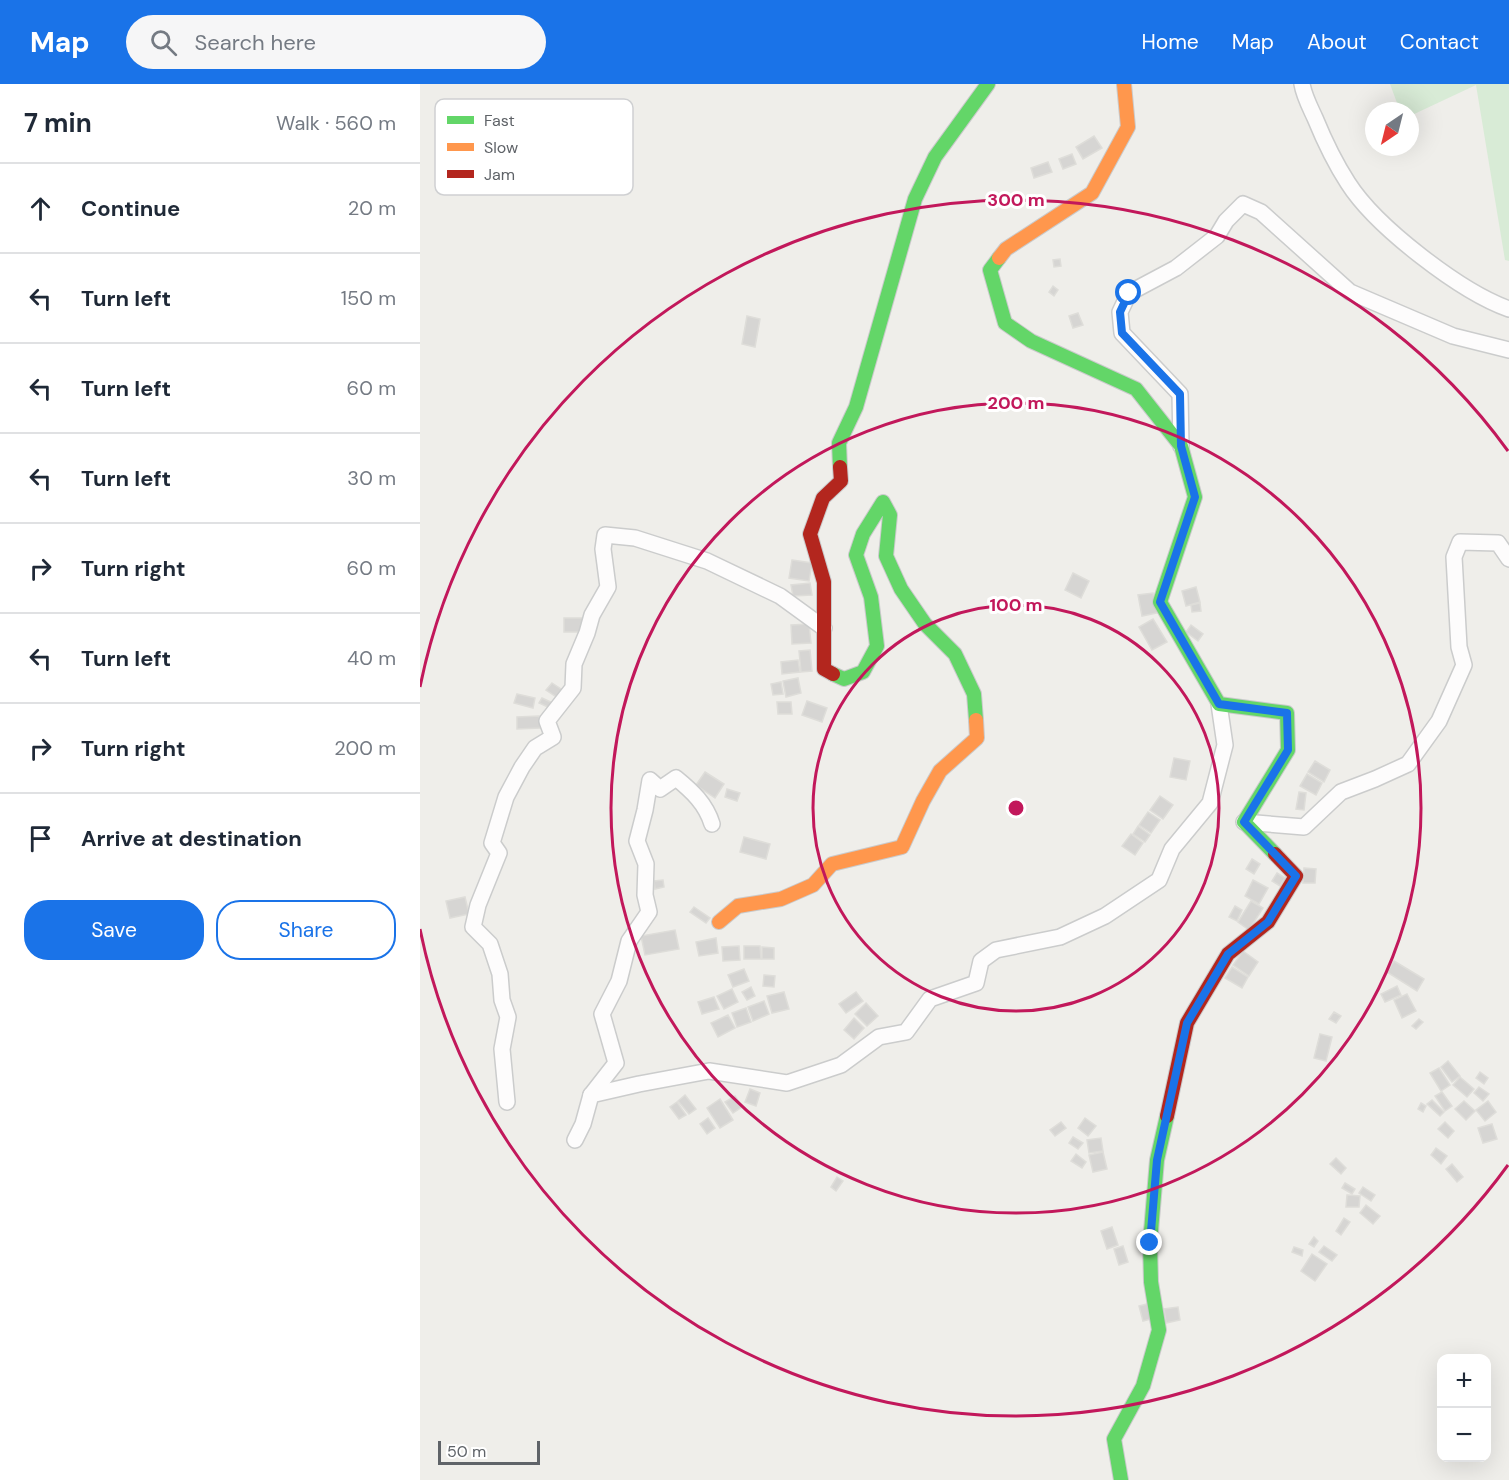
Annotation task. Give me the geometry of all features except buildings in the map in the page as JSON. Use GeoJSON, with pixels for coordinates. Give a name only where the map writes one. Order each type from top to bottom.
{"type":"FeatureCollection","features":[{"type":"Feature","properties":{"kind":"street"},"geometry":{"type":"LineString","coordinates":[[719,922],[738,906],[781,900],[813,885],[832,864],[902,847],[940,771],[977,738],[974,694],[955,654],[925,624],[902,589],[886,556],[890,514],[883,502],[863,534],[856,555],[871,597],[877,646],[863,672],[844,679],[824,669],[824,582],[810,534],[824,498],[841,481],[839,443],[856,407],[915,199],[935,157],[988,84]]}},
{"type":"Feature","properties":{"kind":"street"},"geometry":{"type":"LineString","coordinates":[[1124,84],[1128,128],[1092,193],[1006,249],[990,270],[1005,323],[1030,341],[1136,389],[1181,446]]}},
{"type":"Feature","properties":{"kind":"street"},"geometry":{"type":"LineString","coordinates":[[1302,84],[1321,132],[1349,184],[1382,223],[1452,280],[1490,303],[1509,309]]}},
{"type":"Feature","properties":{"kind":"street"},"geometry":{"type":"LineString","coordinates":[[591,1095],[639,1083],[709,1071],[787,1083],[841,1065],[879,1037],[906,1032],[930,999],[976,983],[981,961],[996,950],[1060,937],[1106,916],[1159,880],[1172,849],[1210,803],[1225,745],[1219,704],[1160,602],[1195,497],[1181,446],[1180,394],[1122,333],[1120,312],[1129,293],[1176,268],[1217,236],[1226,221],[1243,204],[1261,212],[1350,292],[1453,336],[1509,350]]}},
{"type":"Feature","properties":{"kind":"street"},"geometry":{"type":"LineString","coordinates":[[507,1102],[502,1049],[508,1017],[502,1000],[500,974],[490,944],[474,927],[478,905],[499,853],[492,843],[506,797],[535,748],[553,737],[547,721],[573,688],[574,664],[592,615],[608,587],[603,549],[605,535],[635,538],[707,561],[780,596],[824,628]]}},
{"type":"Feature","properties":{"kind":"street"},"geometry":{"type":"LineString","coordinates":[[1244,822],[1304,827],[1341,792],[1408,764],[1439,721],[1464,664],[1459,647],[1454,558],[1460,542],[1498,543],[1509,560]]}},
{"type":"Feature","properties":{"kind":"street"},"geometry":{"type":"LineString","coordinates":[[1219,704],[1287,713],[1288,750],[1244,822]]}},
{"type":"Feature","properties":{"kind":"street"},"geometry":{"type":"LineString","coordinates":[[575,1140],[591,1095],[616,1063],[602,1014],[619,981],[629,941],[649,912],[645,895],[646,864],[637,841],[650,780],[660,789],[676,778],[690,789],[708,811],[712,824]]}},
{"type":"Feature","properties":{"kind":"street"},"geometry":{"type":"LineString","coordinates":[[1122,1480],[1114,1439],[1143,1386],[1159,1330],[1151,1282],[1150,1243],[1157,1160],[1187,1023],[1228,954],[1268,922],[1296,876],[1244,822]]}},
{"type":"Feature","properties":{"kind":"green space"},"geometry":{"type":"Polygon","coordinates":[[[1390,84],[1509,84],[1509,261],[1505,260],[1476,85],[1419,112],[1419,102],[1397,102],[1390,84]]]}},
{"type":"Feature","properties":{"kind":"traffic: fast"},"geometry":{"type":"LineString","coordinates":[[840,467],[839,443],[856,407],[915,199],[935,157],[988,84]]}},
{"type":"Feature","properties":{"kind":"traffic: fast"},"geometry":{"type":"LineString","coordinates":[[999,258],[990,270],[1005,323],[1031,341],[1136,389],[1181,446],[1195,497],[1160,602],[1219,704],[1287,713],[1288,750],[1244,822],[1275,854]]}},
{"type":"Feature","properties":{"kind":"traffic: fast"},"geometry":{"type":"LineString","coordinates":[[833,674],[844,679],[863,672],[877,646],[871,597],[856,555],[863,534],[883,502],[890,515],[886,556],[901,589],[925,624],[955,654],[974,694],[976,720]]}},
{"type":"Feature","properties":{"kind":"traffic: fast"},"geometry":{"type":"LineString","coordinates":[[1121,1480],[1114,1439],[1143,1386],[1159,1330],[1151,1282],[1150,1243],[1157,1160],[1167,1116]]}},
{"type":"Feature","properties":{"kind":"traffic: slow"},"geometry":{"type":"LineString","coordinates":[[999,258],[1006,249],[1092,193],[1128,127],[1124,84]]}},
{"type":"Feature","properties":{"kind":"traffic: slow"},"geometry":{"type":"LineString","coordinates":[[719,922],[738,906],[781,899],[813,885],[832,864],[902,847],[940,771],[977,738],[976,720]]}},
{"type":"Feature","properties":{"kind":"traffic: jam"},"geometry":{"type":"LineString","coordinates":[[833,674],[824,669],[824,582],[810,534],[823,498],[841,481],[840,467]]}},
{"type":"Feature","properties":{"kind":"traffic: jam"},"geometry":{"type":"LineString","coordinates":[[1167,1116],[1187,1023],[1228,954],[1268,922],[1296,876],[1275,854]]}},
{"type":"Feature","properties":{"kind":"route"},"geometry":{"type":"LineString","coordinates":[[1129,293],[1120,312],[1122,333],[1180,394],[1181,446],[1195,497],[1160,602],[1219,704],[1287,713],[1288,750],[1244,822],[1296,876],[1268,922],[1228,954],[1187,1023],[1157,1160],[1150,1243]]}}]}
